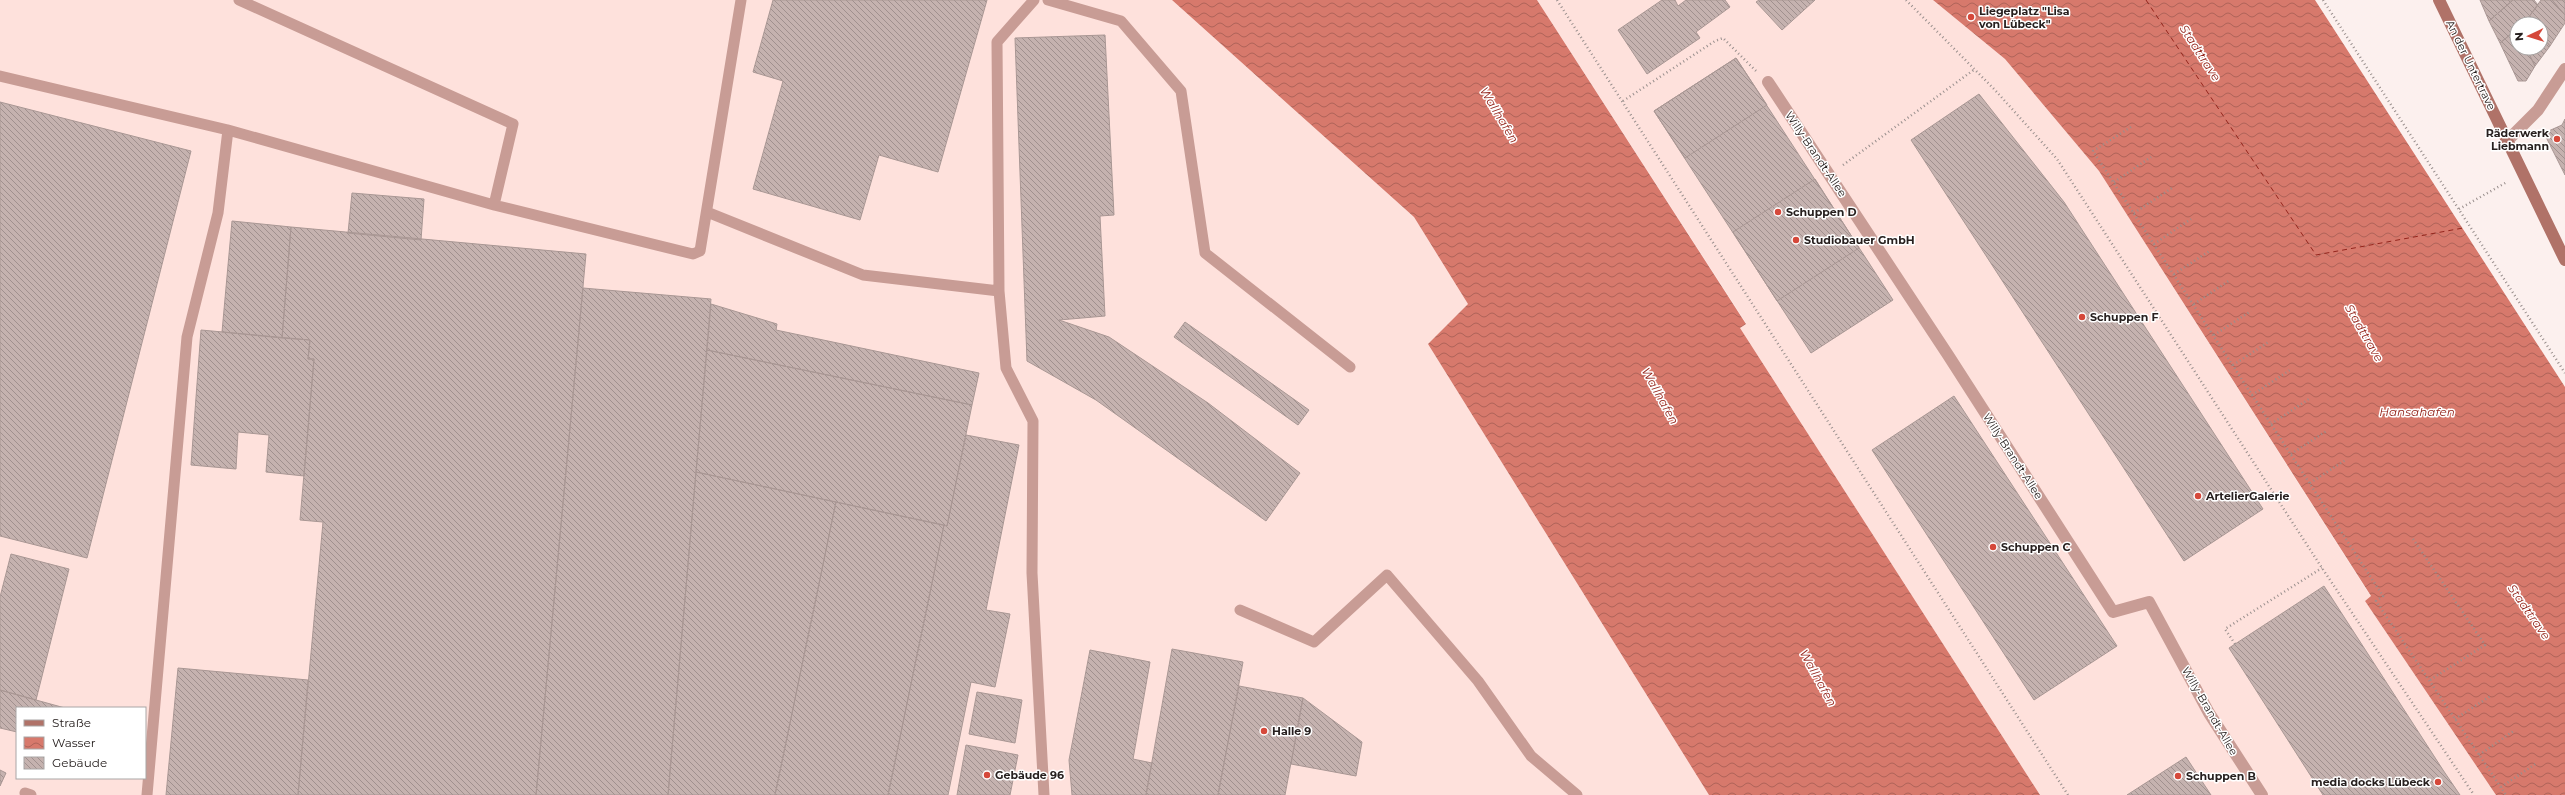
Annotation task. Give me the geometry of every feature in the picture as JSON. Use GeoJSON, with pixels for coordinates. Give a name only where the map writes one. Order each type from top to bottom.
{"type":"FeatureCollection","features":[{"type":"Feature","properties":{"kind":"main road","name":"An der Untertrave"},"geometry":{"type":"LineString","coordinates":[[2439,0],[2565,260]]}},
{"type":"Feature","properties":{"kind":"street"},"geometry":{"type":"LineString","coordinates":[[2507,141],[2538,110],[2565,69]]}},
{"type":"Feature","properties":{"kind":"street","name":"Willy-Brandt-Allee"},"geometry":{"type":"LineString","coordinates":[[1768,82],[1830,175],[2113,612],[2149,602],[2209,712],[2262,795]]}},
{"type":"Feature","properties":{"kind":"lane"},"geometry":{"type":"LineString","coordinates":[[238,0],[513,124],[494,205]]}},
{"type":"Feature","properties":{"kind":"lane"},"geometry":{"type":"LineString","coordinates":[[0,76],[228,130],[494,205],[693,254],[700,251],[741,0]]}},
{"type":"Feature","properties":{"kind":"lane"},"geometry":{"type":"LineString","coordinates":[[1034,0],[997,42],[999,291],[1006,368],[1033,421],[1032,573],[1044,795]]}},
{"type":"Feature","properties":{"kind":"lane"},"geometry":{"type":"LineString","coordinates":[[1048,0],[1121,21],[1181,91],[1204,254],[1350,367]]}},
{"type":"Feature","properties":{"kind":"lane"},"geometry":{"type":"LineString","coordinates":[[147,795],[187,337],[218,213],[228,130]]}},
{"type":"Feature","properties":{"kind":"lane"},"geometry":{"type":"LineString","coordinates":[[707,212],[863,275],[999,291]]}},
{"type":"Feature","properties":{"kind":"lane"},"geometry":{"type":"LineString","coordinates":[[1240,610],[1314,642],[1387,575],[1478,681],[1531,756],[1576,795]]}},
{"type":"Feature","properties":{"kind":"path"},"geometry":{"type":"LineString","coordinates":[[1557,0],[2068,795]]}},
{"type":"Feature","properties":{"kind":"path"},"geometry":{"type":"LineString","coordinates":[[1906,0],[1975,69],[2057,160],[2322,568],[2474,795]]}},
{"type":"Feature","properties":{"kind":"path"},"geometry":{"type":"LineString","coordinates":[[2323,0],[2565,373]]}},
{"type":"Feature","properties":{"kind":"path"},"geometry":{"type":"LineString","coordinates":[[1623,101],[1723,38],[1768,82]]}},
{"type":"Feature","properties":{"kind":"path"},"geometry":{"type":"LineString","coordinates":[[1830,175],[1975,69]]}},
{"type":"Feature","properties":{"kind":"path"},"geometry":{"type":"LineString","coordinates":[[2131,127],[2094,151],[2383,596],[2376,601],[2506,795]]}},
{"type":"Feature","properties":{"kind":"path"},"geometry":{"type":"LineString","coordinates":[[2114,182],[2151,157]]}},
{"type":"Feature","properties":{"kind":"path"},"geometry":{"type":"LineString","coordinates":[[2459,209],[2523,173]]}},
{"type":"Feature","properties":{"kind":"path"},"geometry":{"type":"LineString","coordinates":[[2134,213],[2172,188]]}},
{"type":"Feature","properties":{"kind":"path"},"geometry":{"type":"LineString","coordinates":[[2154,244],[2191,220]]}},
{"type":"Feature","properties":{"kind":"path"},"geometry":{"type":"LineString","coordinates":[[2174,274],[2210,250]]}},
{"type":"Feature","properties":{"kind":"path"},"geometry":{"type":"LineString","coordinates":[[2194,304],[2230,280]]}},
{"type":"Feature","properties":{"kind":"path"},"geometry":{"type":"LineString","coordinates":[[2214,335],[2251,311]]}},
{"type":"Feature","properties":{"kind":"path"},"geometry":{"type":"LineString","coordinates":[[2233,365],[2270,341]]}},
{"type":"Feature","properties":{"kind":"path"},"geometry":{"type":"LineString","coordinates":[[2252,395],[2290,370]]}},
{"type":"Feature","properties":{"kind":"path"},"geometry":{"type":"LineString","coordinates":[[2271,424],[2309,399]]}},
{"type":"Feature","properties":{"kind":"path"},"geometry":{"type":"LineString","coordinates":[[2291,454],[2328,430]]}},
{"type":"Feature","properties":{"kind":"path"},"geometry":{"type":"LineString","coordinates":[[2310,483],[2347,459]]}},
{"type":"Feature","properties":{"kind":"path"},"geometry":{"type":"LineString","coordinates":[[2413,539],[2485,645],[2430,680]]}},
{"type":"Feature","properties":{"kind":"path"},"geometry":{"type":"LineString","coordinates":[[2235,644],[2225,629],[2322,568]]}},
{"type":"Feature","properties":{"kind":"path"},"geometry":{"type":"LineString","coordinates":[[2455,719],[2492,695]]}},
{"type":"Feature","properties":{"kind":"path"},"geometry":{"type":"LineString","coordinates":[[2479,755],[2515,730]]}},
{"type":"Feature","properties":{"kind":"path"},"geometry":{"type":"LineString","coordinates":[[2501,787],[2537,763]]}},
{"type":"Feature","properties":{"kind":"shaded area"},"geometry":{"type":"Polygon","coordinates":[[[0,0],[1172,0],[1414,217],[1468,304],[1428,344],[1709,795],[0,795],[0,0]]]}},
{"type":"Feature","properties":{"kind":"shaded area"},"geometry":{"type":"Polygon","coordinates":[[[1537,0],[1933,0],[2005,59],[2099,171],[2371,597],[2365,601],[2496,795],[2040,795],[1739,328],[1746,323],[1537,0]]]}},
{"type":"Feature","properties":{"kind":"water","name":"Wallhafen"},"geometry":{"type":"Polygon","coordinates":[[[1172,0],[1537,0],[1746,324],[1740,328],[2040,795],[1709,795],[1428,344],[1468,304],[1414,217],[1172,0]]]}},
{"type":"Feature","properties":{"kind":"water","name":"Hansahafen"},"geometry":{"type":"Polygon","coordinates":[[[1933,0],[2315,0],[2565,387],[2565,795],[2496,795],[2365,601],[2371,596],[2099,171],[2005,59],[1933,0]]]}},
{"type":"Feature","properties":{"kind":"building"},"geometry":{"type":"Polygon","coordinates":[[[773,0],[987,0],[938,172],[879,155],[860,220],[753,189],[783,81],[753,72],[773,0]]]}},
{"type":"Feature","properties":{"kind":"building"},"geometry":{"type":"Polygon","coordinates":[[[1662,0],[1675,0],[1678,6],[1686,0],[1725,0],[1730,7],[1696,32],[1700,38],[1647,74],[1618,30],[1662,0]]]}},
{"type":"Feature","properties":{"kind":"building"},"geometry":{"type":"Polygon","coordinates":[[[1759,0],[1815,0],[1782,30],[1756,2],[1759,0]]]}},
{"type":"Feature","properties":{"kind":"building"},"geometry":{"type":"Polygon","coordinates":[[[2480,0],[2513,0],[2489,21],[2480,0]]]}},
{"type":"Feature","properties":{"kind":"building"},"geometry":{"type":"Polygon","coordinates":[[[2513,0],[2534,0],[2538,5],[2530,16],[2509,16],[2509,36],[2500,43],[2489,21],[2513,0]]]}},
{"type":"Feature","properties":{"kind":"building"},"geometry":{"type":"Polygon","coordinates":[[[2541,0],[2552,0],[2565,15],[2565,23],[2550,46],[2549,16],[2529,16],[2541,0]]]}},
{"type":"Feature","properties":{"kind":"building"},"geometry":{"type":"Polygon","coordinates":[[[2552,0],[2565,0],[2565,15],[2552,0]]]}},
{"type":"Feature","properties":{"kind":"building"},"geometry":{"type":"Polygon","coordinates":[[[1105,35],[1114,215],[1100,216],[1105,316],[1059,320],[1109,337],[1208,403],[1300,473],[1266,521],[1096,400],[1027,361],[1015,38],[1105,35]]]}},
{"type":"Feature","properties":{"kind":"building"},"geometry":{"type":"Polygon","coordinates":[[[2509,36],[2509,56],[2530,56],[2535,66],[2526,81],[2518,81],[2500,43],[2509,36]]]}},
{"type":"Feature","properties":{"kind":"building"},"geometry":{"type":"Polygon","coordinates":[[[2530,56],[2542,56],[2535,66],[2530,56]]]}},
{"type":"Feature","properties":{"kind":"building"},"geometry":{"type":"Polygon","coordinates":[[[1736,58],[1767,105],[1685,158],[1654,111],[1736,58]]]}},
{"type":"Feature","properties":{"kind":"building","name":"Schuppen D"},"geometry":{"type":"Polygon","coordinates":[[[1736,58],[1893,300],[1811,353],[1654,111],[1736,58]]]}},
{"type":"Feature","properties":{"kind":"building","name":"Schuppen F"},"geometry":{"type":"Polygon","coordinates":[[[1979,94],[2064,202],[2263,509],[2184,561],[1911,140],[1979,94]]]}},
{"type":"Feature","properties":{"kind":"building"},"geometry":{"type":"Polygon","coordinates":[[[0,102],[191,151],[87,558],[0,536],[0,102]]]}},
{"type":"Feature","properties":{"kind":"building"},"geometry":{"type":"Polygon","coordinates":[[[2565,119],[2565,175],[2544,133],[2562,125],[2565,119]]]}},
{"type":"Feature","properties":{"kind":"building","name":"Studiobauer GmbH"},"geometry":{"type":"Polygon","coordinates":[[[1815,179],[1859,248],[1777,301],[1733,232],[1815,179]]]}},
{"type":"Feature","properties":{"kind":"building"},"geometry":{"type":"Polygon","coordinates":[[[352,193],[424,199],[421,240],[348,233],[352,193]]]}},
{"type":"Feature","properties":{"kind":"building"},"geometry":{"type":"Polygon","coordinates":[[[232,221],[291,227],[282,338],[222,332],[232,221]]]}},
{"type":"Feature","properties":{"kind":"building"},"geometry":{"type":"Polygon","coordinates":[[[291,227],[586,254],[536,795],[298,795],[323,522],[300,520],[314,359],[308,359],[310,340],[282,338],[291,227]]]}},
{"type":"Feature","properties":{"kind":"building"},"geometry":{"type":"Polygon","coordinates":[[[583,288],[711,299],[668,795],[536,795],[583,288]]]}},
{"type":"Feature","properties":{"kind":"building"},"geometry":{"type":"Polygon","coordinates":[[[711,304],[777,324],[776,330],[979,373],[972,405],[707,350],[711,304]]]}},
{"type":"Feature","properties":{"kind":"building"},"geometry":{"type":"Polygon","coordinates":[[[1185,322],[1309,410],[1298,425],[1174,337],[1185,322]]]}},
{"type":"Feature","properties":{"kind":"building"},"geometry":{"type":"Polygon","coordinates":[[[201,330],[310,340],[308,359],[314,359],[304,476],[266,472],[269,435],[238,432],[236,469],[191,465],[201,330]]]}},
{"type":"Feature","properties":{"kind":"building"},"geometry":{"type":"Polygon","coordinates":[[[707,350],[972,405],[947,526],[696,472],[707,350]]]}},
{"type":"Feature","properties":{"kind":"building","name":"Schuppen C"},"geometry":{"type":"Polygon","coordinates":[[[1954,396],[2117,646],[2034,700],[1872,450],[1954,396]]]}},
{"type":"Feature","properties":{"kind":"building"},"geometry":{"type":"Polygon","coordinates":[[[966,435],[1019,445],[986,610],[1010,614],[995,687],[971,682],[948,795],[888,795],[944,525],[947,526],[966,435]]]}},
{"type":"Feature","properties":{"kind":"building"},"geometry":{"type":"Polygon","coordinates":[[[696,472],[836,502],[775,795],[668,795],[696,472]]]}},
{"type":"Feature","properties":{"kind":"building"},"geometry":{"type":"Polygon","coordinates":[[[836,502],[944,525],[888,795],[775,795],[836,502]]]}},
{"type":"Feature","properties":{"kind":"building"},"geometry":{"type":"Polygon","coordinates":[[[11,554],[69,569],[36,700],[0,690],[0,597],[11,554]]]}},
{"type":"Feature","properties":{"kind":"building"},"geometry":{"type":"Polygon","coordinates":[[[2324,586],[2460,795],[2323,795],[2229,648],[2324,586]]]}},
{"type":"Feature","properties":{"kind":"building"},"geometry":{"type":"Polygon","coordinates":[[[1172,649],[1243,662],[1218,795],[1146,795],[1172,649]]]}},
{"type":"Feature","properties":{"kind":"building"},"geometry":{"type":"Polygon","coordinates":[[[1090,650],[1150,662],[1133,759],[1152,763],[1146,795],[1072,795],[1069,760],[1090,650]]]}},
{"type":"Feature","properties":{"kind":"building"},"geometry":{"type":"Polygon","coordinates":[[[178,668],[308,680],[298,795],[166,795],[178,668]]]}},
{"type":"Feature","properties":{"kind":"building","name":"Halle 9"},"geometry":{"type":"Polygon","coordinates":[[[1239,686],[1303,698],[1285,795],[1218,795],[1239,686]]]}},
{"type":"Feature","properties":{"kind":"building"},"geometry":{"type":"Polygon","coordinates":[[[0,690],[61,707],[16,707],[16,732],[0,728],[0,690]]]}},
{"type":"Feature","properties":{"kind":"building"},"geometry":{"type":"Polygon","coordinates":[[[977,692],[1022,700],[1015,743],[969,734],[977,692]]]}},
{"type":"Feature","properties":{"kind":"building"},"geometry":{"type":"Polygon","coordinates":[[[1303,698],[1362,742],[1356,776],[1291,764],[1303,698]]]}},
{"type":"Feature","properties":{"kind":"building","name":"Gebäude 96"},"geometry":{"type":"Polygon","coordinates":[[[966,745],[1018,755],[1010,795],[957,795],[966,745]]]}},
{"type":"Feature","properties":{"kind":"building","name":"Schuppen B"},"geometry":{"type":"Polygon","coordinates":[[[2186,757],[2211,795],[2127,795],[2186,757]]]}},
{"type":"Feature","properties":{"kind":"building"},"geometry":{"type":"Polygon","coordinates":[[[0,770],[6,773],[0,786],[0,770]]]}},
{"type":"Feature","properties":{"kind":"ferry route"},"geometry":{"type":"LineString","coordinates":[[2146,0],[2316,255],[2463,228]]}},
{"type":"Feature","properties":{"kind":"place","name":"Liegeplatz \"Lisa von Lübeck\""},"geometry":{"type":"Point","coordinates":[1971,17]}},
{"type":"Feature","properties":{"kind":"place","name":"Räderwerk Liebmann"},"geometry":{"type":"Point","coordinates":[2557,139]}},
{"type":"Feature","properties":{"kind":"place","name":"Schuppen D"},"geometry":{"type":"Point","coordinates":[1778,212]}},
{"type":"Feature","properties":{"kind":"place","name":"Studiobauer GmbH"},"geometry":{"type":"Point","coordinates":[1796,240]}},
{"type":"Feature","properties":{"kind":"place","name":"Schuppen F"},"geometry":{"type":"Point","coordinates":[2082,317]}},
{"type":"Feature","properties":{"kind":"place","name":"ArtelierGalerie"},"geometry":{"type":"Point","coordinates":[2198,496]}},
{"type":"Feature","properties":{"kind":"place","name":"Schuppen C"},"geometry":{"type":"Point","coordinates":[1993,547]}},
{"type":"Feature","properties":{"kind":"place","name":"Halle 9"},"geometry":{"type":"Point","coordinates":[1264,731]}},
{"type":"Feature","properties":{"kind":"place","name":"Gebäude 96"},"geometry":{"type":"Point","coordinates":[987,775]}},
{"type":"Feature","properties":{"kind":"place","name":"Schuppen B"},"geometry":{"type":"Point","coordinates":[2178,776]}},
{"type":"Feature","properties":{"kind":"place","name":"media docks Lübeck"},"geometry":{"type":"Point","coordinates":[2438,782]}},
{"type":"Feature","properties":{"kind":"water label","name":"Stadttrave"},"geometry":{"type":"Point","coordinates":[2200,53]}},
{"type":"Feature","properties":{"kind":"water label","name":"Stadttrave"},"geometry":{"type":"Point","coordinates":[2364,333]}},
{"type":"Feature","properties":{"kind":"water label","name":"Stadttrave"},"geometry":{"type":"Point","coordinates":[2529,612]}}]}
